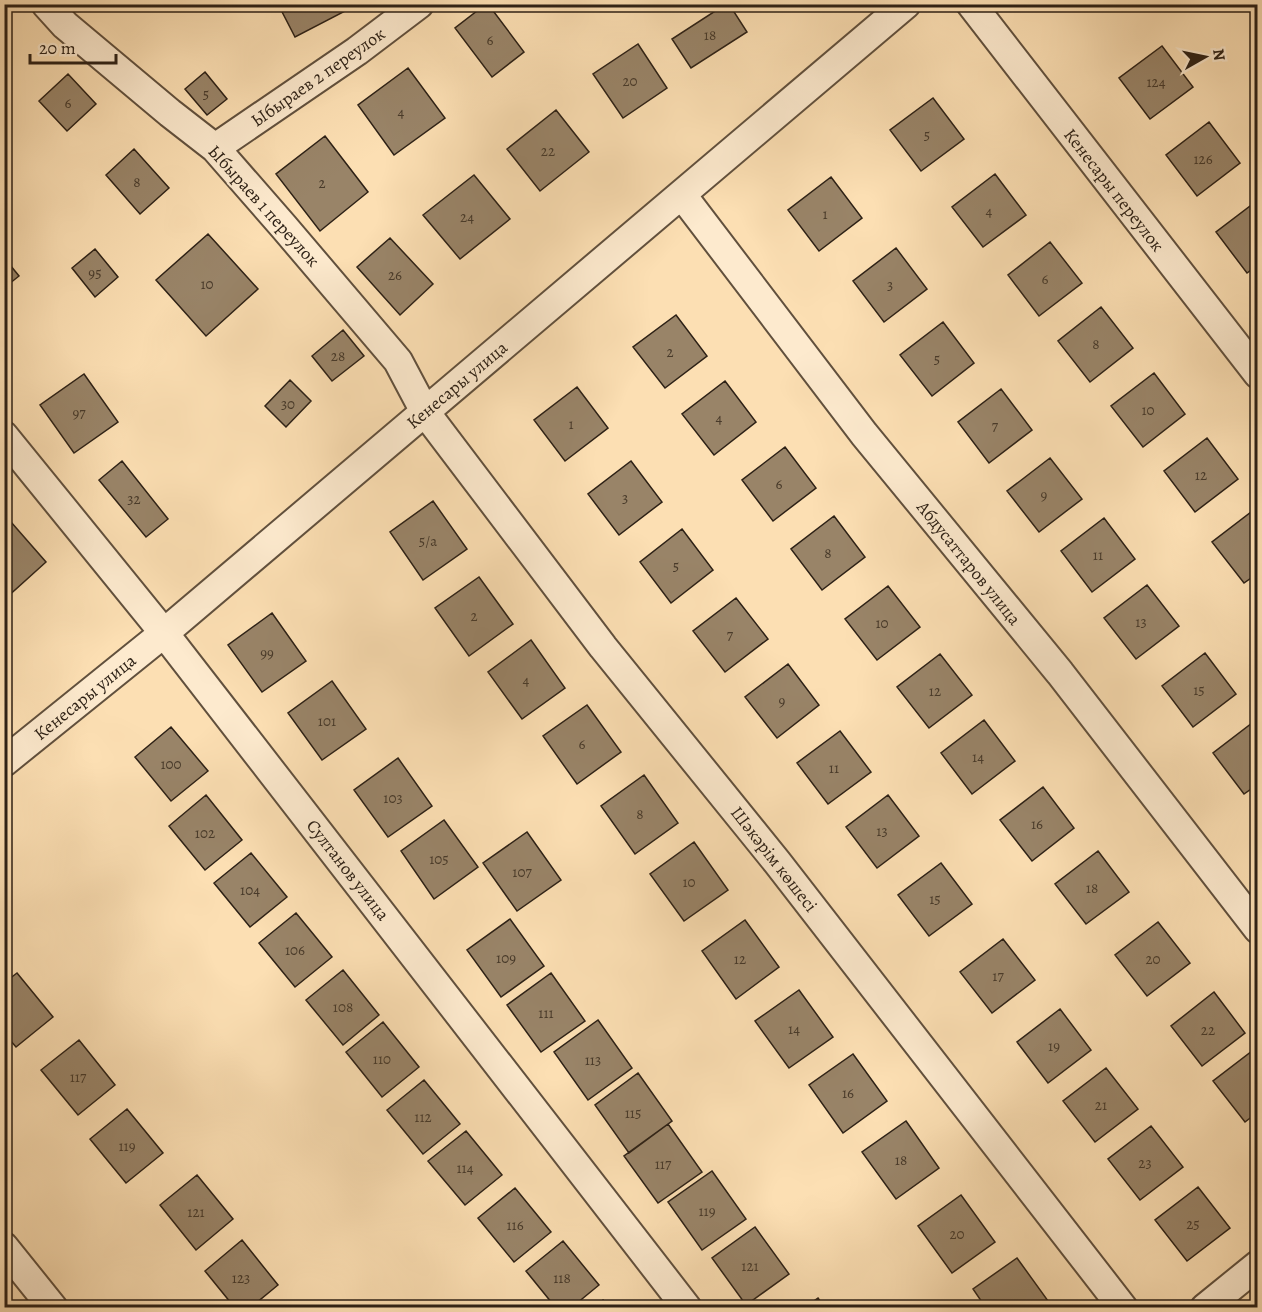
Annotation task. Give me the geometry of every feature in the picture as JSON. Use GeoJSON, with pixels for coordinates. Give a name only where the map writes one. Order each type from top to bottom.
{"type":"FeatureCollection","features":[{"type":"Feature","properties":{"kind":"street","name":"Ыбыраев 1 переулок"},"geometry":{"type":"LineString","coordinates":[[46,4],[64,26],[215,148],[398,362],[425,412]]}},
{"type":"Feature","properties":{"kind":"street","name":"Ыбыраев 2 переулок"},"geometry":{"type":"LineString","coordinates":[[215,148],[357,51],[419,4]]}},
{"type":"Feature","properties":{"kind":"street","name":"Кенесары улица"},"geometry":{"type":"LineString","coordinates":[[4,762],[164,633],[906,4]]}},
{"type":"Feature","properties":{"kind":"street","name":"Кенесары переулок"},"geometry":{"type":"LineString","coordinates":[[971,4],[1257,374]]}},
{"type":"Feature","properties":{"kind":"street","name":"Абдусаттаров улица"},"geometry":{"type":"LineString","coordinates":[[682,195],[864,434],[1060,673],[1257,929]]}},
{"type":"Feature","properties":{"kind":"street","name":"Шәкәрім көшесі"},"geometry":{"type":"LineString","coordinates":[[425,412],[603,647],[784,871],[1123,1308]]}},
{"type":"Feature","properties":{"kind":"street","name":"Султанов улица"},"geometry":{"type":"LineString","coordinates":[[4,436],[164,633],[687,1308]]}},
{"type":"Feature","properties":{"kind":"street"},"geometry":{"type":"LineString","coordinates":[[4,1247],[53,1308]]}},
{"type":"Feature","properties":{"kind":"street"},"geometry":{"type":"LineString","coordinates":[[1205,1308],[1257,1265]]}},
{"type":"Feature","properties":{"kind":"building"},"geometry":{"type":"Polygon","coordinates":[[[278,4],[349,4],[351,8],[295,37],[278,4]]]}},
{"type":"Feature","properties":{"kind":"building"},"geometry":{"type":"Polygon","coordinates":[[[486,4],[524,52],[492,77],[455,28],[486,4]]]}},
{"type":"Feature","properties":{"kind":"building"},"geometry":{"type":"Polygon","coordinates":[[[729,4],[747,32],[691,68],[672,39],[729,4]]]}},
{"type":"Feature","properties":{"kind":"building"},"geometry":{"type":"Polygon","coordinates":[[[638,44],[667,88],[623,118],[593,74],[638,44]]]}},
{"type":"Feature","properties":{"kind":"building"},"geometry":{"type":"Polygon","coordinates":[[[1162,46],[1193,87],[1150,119],[1119,78],[1162,46]]]}},
{"type":"Feature","properties":{"kind":"building"},"geometry":{"type":"Polygon","coordinates":[[[408,68],[445,118],[394,155],[358,105],[408,68]]]}},
{"type":"Feature","properties":{"kind":"building"},"geometry":{"type":"Polygon","coordinates":[[[205,72],[227,99],[207,115],[185,89],[205,72]]]}},
{"type":"Feature","properties":{"kind":"building"},"geometry":{"type":"Polygon","coordinates":[[[68,74],[96,104],[67,131],[39,101],[68,74]]]}},
{"type":"Feature","properties":{"kind":"building"},"geometry":{"type":"Polygon","coordinates":[[[933,98],[964,139],[921,171],[890,130],[933,98]]]}},
{"type":"Feature","properties":{"kind":"building"},"geometry":{"type":"Polygon","coordinates":[[[556,110],[589,152],[540,191],[507,149],[556,110]]]}},
{"type":"Feature","properties":{"kind":"building"},"geometry":{"type":"Polygon","coordinates":[[[1209,122],[1240,163],[1197,196],[1166,155],[1209,122]]]}},
{"type":"Feature","properties":{"kind":"building"},"geometry":{"type":"Polygon","coordinates":[[[325,136],[368,192],[320,231],[276,174],[325,136]]]}},
{"type":"Feature","properties":{"kind":"building"},"geometry":{"type":"Polygon","coordinates":[[[134,149],[169,188],[140,214],[106,175],[134,149]]]}},
{"type":"Feature","properties":{"kind":"building"},"geometry":{"type":"Polygon","coordinates":[[[995,174],[1026,215],[983,247],[952,207],[995,174]]]}},
{"type":"Feature","properties":{"kind":"building"},"geometry":{"type":"Polygon","coordinates":[[[474,175],[510,219],[460,259],[423,215],[474,175]]]}},
{"type":"Feature","properties":{"kind":"building"},"geometry":{"type":"Polygon","coordinates":[[[831,177],[862,218],[819,251],[788,210],[831,177]]]}},
{"type":"Feature","properties":{"kind":"building"},"geometry":{"type":"Polygon","coordinates":[[[1258,200],[1258,265],[1247,273],[1216,232],[1258,200]]]}},
{"type":"Feature","properties":{"kind":"building"},"geometry":{"type":"Polygon","coordinates":[[[208,234],[258,289],[206,336],[156,280],[208,234]]]}},
{"type":"Feature","properties":{"kind":"building"},"geometry":{"type":"Polygon","coordinates":[[[390,238],[433,284],[400,315],[357,267],[390,238]]]}},
{"type":"Feature","properties":{"kind":"building"},"geometry":{"type":"Polygon","coordinates":[[[1050,242],[1082,283],[1039,316],[1008,275],[1050,242]]]}},
{"type":"Feature","properties":{"kind":"building"},"geometry":{"type":"Polygon","coordinates":[[[896,248],[927,289],[884,322],[853,281],[896,248]]]}},
{"type":"Feature","properties":{"kind":"building"},"geometry":{"type":"Polygon","coordinates":[[[95,249],[118,277],[95,297],[72,268],[95,249]]]}},
{"type":"Feature","properties":{"kind":"building"},"geometry":{"type":"Polygon","coordinates":[[[6,260],[19,276],[4,288],[4,261],[6,260]]]}},
{"type":"Feature","properties":{"kind":"building"},"geometry":{"type":"Polygon","coordinates":[[[1101,307],[1133,348],[1090,382],[1058,341],[1101,307]]]}},
{"type":"Feature","properties":{"kind":"building"},"geometry":{"type":"Polygon","coordinates":[[[676,315],[707,356],[665,388],[633,347],[676,315]]]}},
{"type":"Feature","properties":{"kind":"building"},"geometry":{"type":"Polygon","coordinates":[[[943,322],[974,363],[932,396],[900,355],[943,322]]]}},
{"type":"Feature","properties":{"kind":"building"},"geometry":{"type":"Polygon","coordinates":[[[343,330],[364,356],[332,381],[312,356],[343,330]]]}},
{"type":"Feature","properties":{"kind":"building"},"geometry":{"type":"Polygon","coordinates":[[[1154,373],[1185,414],[1143,447],[1111,406],[1154,373]]]}},
{"type":"Feature","properties":{"kind":"building"},"geometry":{"type":"Polygon","coordinates":[[[84,374],[118,422],[74,453],[40,405],[84,374]]]}},
{"type":"Feature","properties":{"kind":"building"},"geometry":{"type":"Polygon","coordinates":[[[290,380],[311,401],[286,427],[265,406],[290,380]]]}},
{"type":"Feature","properties":{"kind":"building"},"geometry":{"type":"Polygon","coordinates":[[[725,381],[756,422],[714,455],[682,414],[725,381]]]}},
{"type":"Feature","properties":{"kind":"building"},"geometry":{"type":"Polygon","coordinates":[[[577,387],[608,428],[565,461],[534,420],[577,387]]]}},
{"type":"Feature","properties":{"kind":"building"},"geometry":{"type":"Polygon","coordinates":[[[1001,389],[1032,430],[989,463],[958,422],[1001,389]]]}},
{"type":"Feature","properties":{"kind":"building"},"geometry":{"type":"Polygon","coordinates":[[[1207,438],[1238,479],[1195,512],[1164,471],[1207,438]]]}},
{"type":"Feature","properties":{"kind":"building"},"geometry":{"type":"Polygon","coordinates":[[[785,447],[816,488],[773,521],[742,480],[785,447]]]}},
{"type":"Feature","properties":{"kind":"building"},"geometry":{"type":"Polygon","coordinates":[[[1050,458],[1082,499],[1039,532],[1007,491],[1050,458]]]}},
{"type":"Feature","properties":{"kind":"building"},"geometry":{"type":"Polygon","coordinates":[[[122,461],[168,519],[146,537],[99,480],[122,461]]]}},
{"type":"Feature","properties":{"kind":"building"},"geometry":{"type":"Polygon","coordinates":[[[631,461],[662,502],[619,535],[588,494],[631,461]]]}},
{"type":"Feature","properties":{"kind":"building"},"geometry":{"type":"Polygon","coordinates":[[[433,501],[467,549],[423,580],[390,532],[433,501]]]}},
{"type":"Feature","properties":{"kind":"building"},"geometry":{"type":"Polygon","coordinates":[[[1255,509],[1258,512],[1258,573],[1244,583],[1212,542],[1255,509]]]}},
{"type":"Feature","properties":{"kind":"building"},"geometry":{"type":"Polygon","coordinates":[[[834,516],[865,557],[822,590],[791,549],[834,516]]]}},
{"type":"Feature","properties":{"kind":"building"},"geometry":{"type":"Polygon","coordinates":[[[1104,518],[1135,559],[1092,592],[1061,551],[1104,518]]]}},
{"type":"Feature","properties":{"kind":"building"},"geometry":{"type":"Polygon","coordinates":[[[11,522],[46,562],[6,598],[4,528],[11,522]]]}},
{"type":"Feature","properties":{"kind":"building"},"geometry":{"type":"Polygon","coordinates":[[[682,529],[713,570],[671,603],[640,562],[682,529]]]}},
{"type":"Feature","properties":{"kind":"building"},"geometry":{"type":"Polygon","coordinates":[[[479,577],[513,624],[469,656],[435,608],[479,577]]]}},
{"type":"Feature","properties":{"kind":"building"},"geometry":{"type":"Polygon","coordinates":[[[1147,585],[1179,626],[1136,659],[1104,618],[1147,585]]]}},
{"type":"Feature","properties":{"kind":"building"},"geometry":{"type":"Polygon","coordinates":[[[888,586],[920,627],[877,660],[845,619],[888,586]]]}},
{"type":"Feature","properties":{"kind":"building"},"geometry":{"type":"Polygon","coordinates":[[[736,598],[768,639],[725,672],[693,631],[736,598]]]}},
{"type":"Feature","properties":{"kind":"building"},"geometry":{"type":"Polygon","coordinates":[[[272,613],[306,661],[262,692],[228,645],[272,613]]]}},
{"type":"Feature","properties":{"kind":"building"},"geometry":{"type":"Polygon","coordinates":[[[531,640],[565,688],[522,719],[488,672],[531,640]]]}},
{"type":"Feature","properties":{"kind":"building"},"geometry":{"type":"Polygon","coordinates":[[[1205,653],[1236,694],[1193,727],[1162,686],[1205,653]]]}},
{"type":"Feature","properties":{"kind":"building"},"geometry":{"type":"Polygon","coordinates":[[[940,654],[972,695],[929,728],[897,687],[940,654]]]}},
{"type":"Feature","properties":{"kind":"building"},"geometry":{"type":"Polygon","coordinates":[[[788,664],[819,705],[777,738],[745,697],[788,664]]]}},
{"type":"Feature","properties":{"kind":"building"},"geometry":{"type":"Polygon","coordinates":[[[332,681],[366,729],[322,760],[288,713],[332,681]]]}},
{"type":"Feature","properties":{"kind":"building"},"geometry":{"type":"Polygon","coordinates":[[[587,705],[621,752],[577,784],[543,736],[587,705]]]}},
{"type":"Feature","properties":{"kind":"building"},"geometry":{"type":"Polygon","coordinates":[[[984,720],[1015,761],[972,794],[941,753],[984,720]]]}},
{"type":"Feature","properties":{"kind":"building"},"geometry":{"type":"Polygon","coordinates":[[[1256,720],[1258,722],[1258,784],[1244,794],[1213,753],[1256,720]]]}},
{"type":"Feature","properties":{"kind":"building"},"geometry":{"type":"Polygon","coordinates":[[[171,727],[208,771],[171,801],[135,757],[171,727]]]}},
{"type":"Feature","properties":{"kind":"building"},"geometry":{"type":"Polygon","coordinates":[[[840,731],[871,772],[828,804],[797,763],[840,731]]]}},
{"type":"Feature","properties":{"kind":"building"},"geometry":{"type":"Polygon","coordinates":[[[398,758],[432,806],[388,837],[354,790],[398,758]]]}},
{"type":"Feature","properties":{"kind":"building"},"geometry":{"type":"Polygon","coordinates":[[[644,775],[678,823],[635,854],[601,806],[644,775]]]}},
{"type":"Feature","properties":{"kind":"building"},"geometry":{"type":"Polygon","coordinates":[[[1043,787],[1074,828],[1032,861],[1000,820],[1043,787]]]}},
{"type":"Feature","properties":{"kind":"building"},"geometry":{"type":"Polygon","coordinates":[[[206,795],[242,840],[205,870],[169,826],[206,795]]]}},
{"type":"Feature","properties":{"kind":"building"},"geometry":{"type":"Polygon","coordinates":[[[888,795],[919,836],[877,868],[846,827],[888,795]]]}},
{"type":"Feature","properties":{"kind":"building"},"geometry":{"type":"Polygon","coordinates":[[[444,820],[478,867],[434,899],[401,851],[444,820]]]}},
{"type":"Feature","properties":{"kind":"building"},"geometry":{"type":"Polygon","coordinates":[[[527,832],[561,880],[517,911],[483,863],[527,832]]]}},
{"type":"Feature","properties":{"kind":"building"},"geometry":{"type":"Polygon","coordinates":[[[694,842],[728,890],[684,921],[650,874],[694,842]]]}},
{"type":"Feature","properties":{"kind":"building"},"geometry":{"type":"Polygon","coordinates":[[[1098,851],[1129,892],[1086,924],[1055,884],[1098,851]]]}},
{"type":"Feature","properties":{"kind":"building"},"geometry":{"type":"Polygon","coordinates":[[[251,853],[287,897],[250,927],[214,883],[251,853]]]}},
{"type":"Feature","properties":{"kind":"building"},"geometry":{"type":"Polygon","coordinates":[[[941,863],[972,904],[929,936],[898,895],[941,863]]]}},
{"type":"Feature","properties":{"kind":"building"},"geometry":{"type":"Polygon","coordinates":[[[296,913],[332,957],[295,987],[259,943],[296,913]]]}},
{"type":"Feature","properties":{"kind":"building"},"geometry":{"type":"Polygon","coordinates":[[[510,919],[544,966],[501,997],[467,950],[510,919]]]}},
{"type":"Feature","properties":{"kind":"building"},"geometry":{"type":"Polygon","coordinates":[[[745,920],[779,967],[736,999],[702,951],[745,920]]]}},
{"type":"Feature","properties":{"kind":"building"},"geometry":{"type":"Polygon","coordinates":[[[1158,922],[1190,963],[1147,996],[1115,955],[1158,922]]]}},
{"type":"Feature","properties":{"kind":"building"},"geometry":{"type":"Polygon","coordinates":[[[1003,939],[1035,980],[992,1013],[960,972],[1003,939]]]}},
{"type":"Feature","properties":{"kind":"building"},"geometry":{"type":"Polygon","coordinates":[[[343,970],[379,1015],[343,1045],[306,1000],[343,970]]]}},
{"type":"Feature","properties":{"kind":"building"},"geometry":{"type":"Polygon","coordinates":[[[17,973],[53,1017],[16,1047],[4,1033],[4,983],[17,973]]]}},
{"type":"Feature","properties":{"kind":"building"},"geometry":{"type":"Polygon","coordinates":[[[551,973],[585,1021],[541,1052],[507,1005],[551,973]]]}},
{"type":"Feature","properties":{"kind":"building"},"geometry":{"type":"Polygon","coordinates":[[[799,990],[833,1037],[789,1068],[755,1021],[799,990]]]}},
{"type":"Feature","properties":{"kind":"building"},"geometry":{"type":"Polygon","coordinates":[[[1214,992],[1245,1033],[1202,1066],[1171,1026],[1214,992]]]}},
{"type":"Feature","properties":{"kind":"building"},"geometry":{"type":"Polygon","coordinates":[[[1060,1009],[1091,1050],[1048,1083],[1017,1042],[1060,1009]]]}},
{"type":"Feature","properties":{"kind":"building"},"geometry":{"type":"Polygon","coordinates":[[[598,1020],[632,1068],[588,1100],[554,1052],[598,1020]]]}},
{"type":"Feature","properties":{"kind":"building"},"geometry":{"type":"Polygon","coordinates":[[[383,1022],[419,1067],[382,1097],[346,1052],[383,1022]]]}},
{"type":"Feature","properties":{"kind":"building"},"geometry":{"type":"Polygon","coordinates":[[[79,1040],[115,1085],[78,1115],[41,1070],[79,1040]]]}},
{"type":"Feature","properties":{"kind":"building"},"geometry":{"type":"Polygon","coordinates":[[[1256,1048],[1258,1050],[1258,1112],[1245,1122],[1213,1081],[1256,1048]]]}},
{"type":"Feature","properties":{"kind":"building"},"geometry":{"type":"Polygon","coordinates":[[[853,1054],[887,1101],[843,1133],[809,1085],[853,1054]]]}},
{"type":"Feature","properties":{"kind":"building"},"geometry":{"type":"Polygon","coordinates":[[[1106,1068],[1138,1109],[1095,1142],[1063,1101],[1106,1068]]]}},
{"type":"Feature","properties":{"kind":"building"},"geometry":{"type":"Polygon","coordinates":[[[638,1073],[672,1121],[629,1153],[595,1105],[638,1073]]]}},
{"type":"Feature","properties":{"kind":"building"},"geometry":{"type":"Polygon","coordinates":[[[424,1080],[460,1124],[423,1154],[387,1110],[424,1080]]]}},
{"type":"Feature","properties":{"kind":"building"},"geometry":{"type":"Polygon","coordinates":[[[127,1109],[163,1153],[126,1183],[90,1139],[127,1109]]]}},
{"type":"Feature","properties":{"kind":"building"},"geometry":{"type":"Polygon","coordinates":[[[906,1121],[939,1168],[896,1199],[862,1152],[906,1121]]]}},
{"type":"Feature","properties":{"kind":"building"},"geometry":{"type":"Polygon","coordinates":[[[668,1124],[702,1172],[658,1203],[624,1156],[668,1124]]]}},
{"type":"Feature","properties":{"kind":"building"},"geometry":{"type":"Polygon","coordinates":[[[1151,1126],[1183,1167],[1140,1200],[1108,1159],[1151,1126]]]}},
{"type":"Feature","properties":{"kind":"building"},"geometry":{"type":"Polygon","coordinates":[[[466,1131],[502,1175],[465,1205],[428,1161],[466,1131]]]}},
{"type":"Feature","properties":{"kind":"building"},"geometry":{"type":"Polygon","coordinates":[[[712,1171],[746,1219],[702,1250],[668,1202],[712,1171]]]}},
{"type":"Feature","properties":{"kind":"building"},"geometry":{"type":"Polygon","coordinates":[[[197,1175],[233,1219],[196,1250],[160,1205],[197,1175]]]}},
{"type":"Feature","properties":{"kind":"building"},"geometry":{"type":"Polygon","coordinates":[[[1198,1187],[1230,1228],[1187,1261],[1155,1220],[1198,1187]]]}},
{"type":"Feature","properties":{"kind":"building"},"geometry":{"type":"Polygon","coordinates":[[[515,1188],[551,1232],[514,1262],[478,1218],[515,1188]]]}},
{"type":"Feature","properties":{"kind":"building"},"geometry":{"type":"Polygon","coordinates":[[[961,1195],[995,1242],[952,1273],[918,1226],[961,1195]]]}},
{"type":"Feature","properties":{"kind":"building"},"geometry":{"type":"Polygon","coordinates":[[[755,1227],[789,1274],[746,1305],[712,1258],[755,1227]]]}},
{"type":"Feature","properties":{"kind":"building"},"geometry":{"type":"Polygon","coordinates":[[[242,1240],[278,1285],[250,1308],[235,1308],[205,1271],[242,1240]]]}},
{"type":"Feature","properties":{"kind":"building"},"geometry":{"type":"Polygon","coordinates":[[[563,1241],[599,1285],[571,1308],[556,1308],[526,1271],[563,1241]]]}},
{"type":"Feature","properties":{"kind":"building"},"geometry":{"type":"Polygon","coordinates":[[[1017,1258],[1051,1305],[1047,1308],[986,1308],[973,1289],[1017,1258]]]}},
{"type":"Feature","properties":{"kind":"building"},"geometry":{"type":"Polygon","coordinates":[[[818,1298],[825,1308],[804,1308],[818,1298]]]}},
{"type":"Feature","properties":{"kind":"building"},"geometry":{"type":"Polygon","coordinates":[[[603,1300],[609,1308],[593,1308],[603,1300]]]}}]}
